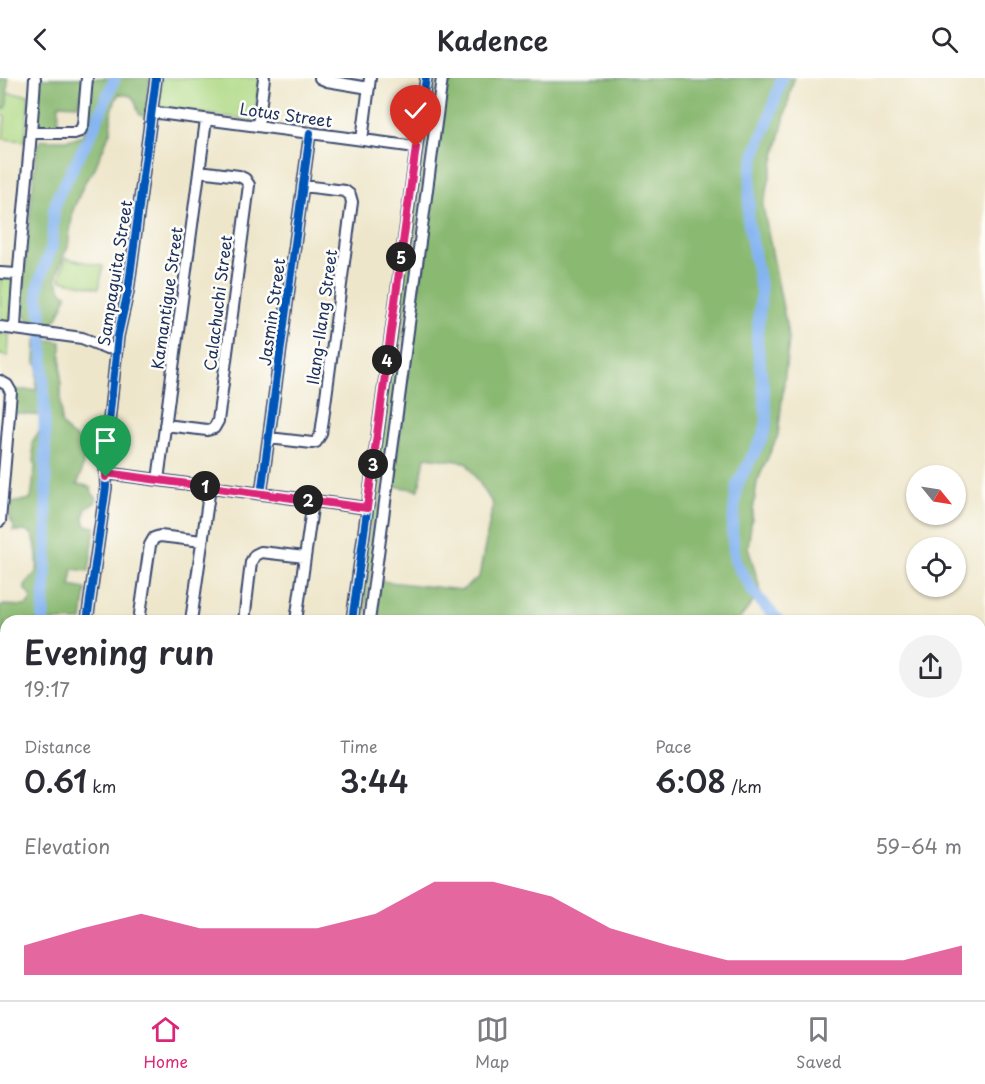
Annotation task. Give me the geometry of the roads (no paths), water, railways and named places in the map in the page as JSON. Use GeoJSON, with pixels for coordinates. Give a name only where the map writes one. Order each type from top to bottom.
{"type":"FeatureCollection","features":[{"type":"Feature","properties":{"kind":"street"},"geometry":{"type":"LineString","coordinates":[[20,329],[17,274],[35,78]]}},
{"type":"Feature","properties":{"kind":"street"},"geometry":{"type":"LineString","coordinates":[[31,133],[74,134],[80,131],[87,78]]}},
{"type":"Feature","properties":{"kind":"street","name":"Sampaguita Street"},"geometry":{"type":"LineString","coordinates":[[88,615],[106,487],[105,459],[117,349],[128,291],[156,78]]}},
{"type":"Feature","properties":{"kind":"street"},"geometry":{"type":"LineString","coordinates":[[258,126],[264,78]]}},
{"type":"Feature","properties":{"kind":"street"},"geometry":{"type":"LineString","coordinates":[[320,78],[327,81],[369,83],[362,140]]}},
{"type":"Feature","properties":{"kind":"street"},"geometry":{"type":"LineString","coordinates":[[353,615],[426,78]]}},
{"type":"Feature","properties":{"kind":"street"},"geometry":{"type":"LineString","coordinates":[[370,615],[442,78]]}},
{"type":"Feature","properties":{"kind":"street","name":"Lotus Street"},"geometry":{"type":"LineString","coordinates":[[151,112],[416,147]]}},
{"type":"Feature","properties":{"kind":"street","name":"Kamantigue Street"},"geometry":{"type":"LineString","coordinates":[[158,480],[206,120]]}},
{"type":"Feature","properties":{"kind":"street","name":"Jasmin Street"},"geometry":{"type":"LineString","coordinates":[[261,494],[310,133]]}},
{"type":"Feature","properties":{"kind":"street","name":"Calachuchi Street"},"geometry":{"type":"LineString","coordinates":[[165,425],[207,430],[214,428],[218,421],[249,185],[239,176],[199,171]]}},
{"type":"Feature","properties":{"kind":"street","name":"Ilang-Ilang Street"},"geometry":{"type":"LineString","coordinates":[[269,438],[312,443],[316,442],[321,434],[352,202],[350,195],[345,191],[303,186]]}},
{"type":"Feature","properties":{"kind":"street"},"geometry":{"type":"LineString","coordinates":[[0,273],[17,274]]}},
{"type":"Feature","properties":{"kind":"street"},"geometry":{"type":"LineString","coordinates":[[0,327],[82,338],[107,348],[117,349]]}},
{"type":"Feature","properties":{"kind":"street"},"geometry":{"type":"LineString","coordinates":[[0,381],[7,385],[11,395],[0,521]]}},
{"type":"Feature","properties":{"kind":"street"},"geometry":{"type":"LineString","coordinates":[[106,473],[367,508]]}},
{"type":"Feature","properties":{"kind":"street"},"geometry":{"type":"LineString","coordinates":[[192,615],[210,487]]}},
{"type":"Feature","properties":{"kind":"street"},"geometry":{"type":"LineString","coordinates":[[297,615],[313,501]]}},
{"type":"Feature","properties":{"kind":"street"},"geometry":{"type":"LineString","coordinates":[[140,615],[153,538],[160,536],[202,541]]}},
{"type":"Feature","properties":{"kind":"street"},"geometry":{"type":"LineString","coordinates":[[244,615],[255,555],[261,552],[305,557]]}},
{"type":"Feature","properties":{"kind":"waterway"},"geometry":{"type":"LineString","coordinates":[[43,615],[47,537],[43,352],[38,288],[52,247],[54,210],[58,196],[93,130],[115,78]]}},
{"type":"Feature","properties":{"kind":"waterway"},"geometry":{"type":"LineString","coordinates":[[773,615],[754,593],[735,561],[732,530],[737,485],[764,434],[767,420],[757,340],[761,291],[748,220],[751,173],[757,148],[782,78]]}}]}
